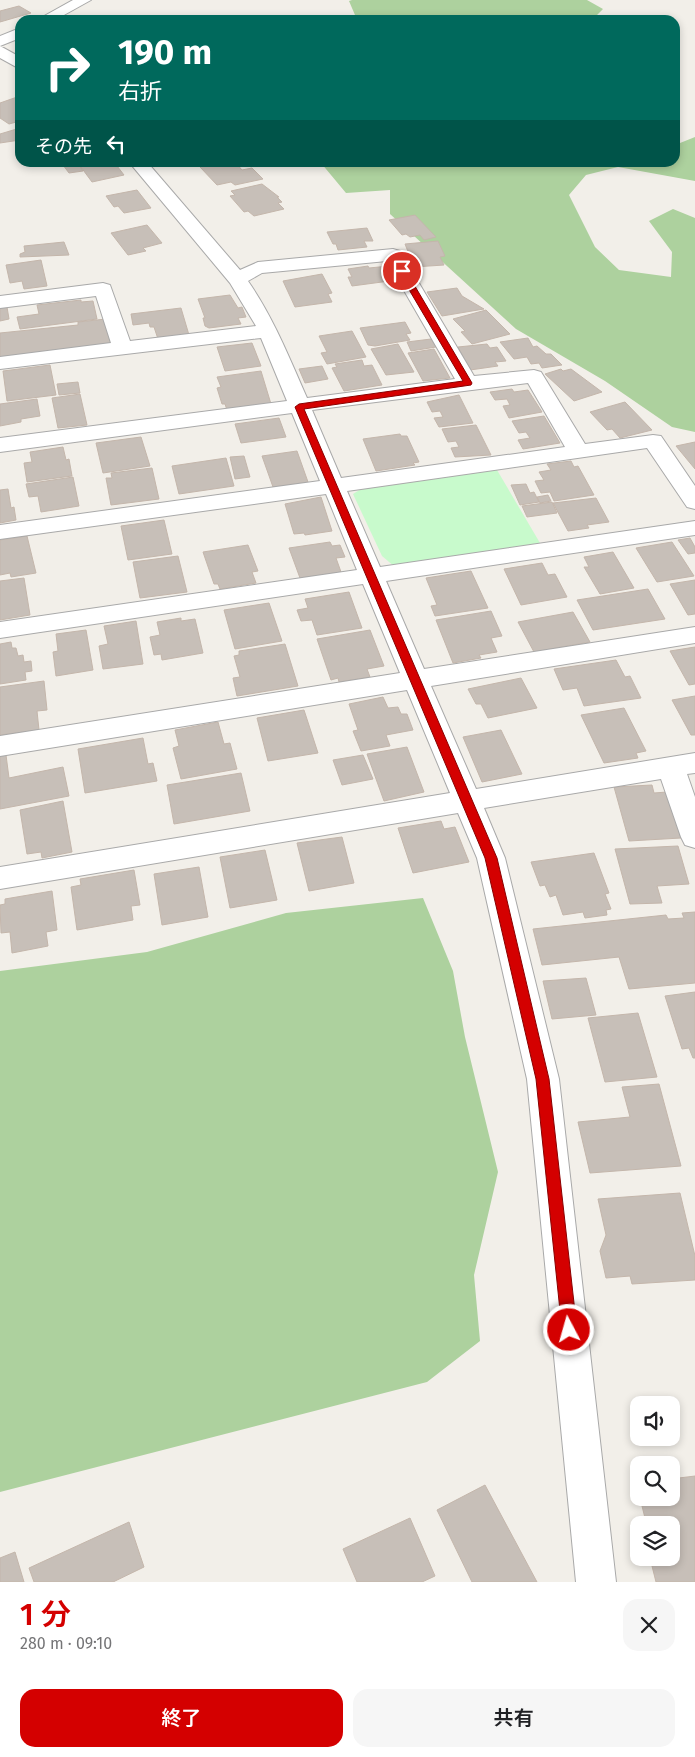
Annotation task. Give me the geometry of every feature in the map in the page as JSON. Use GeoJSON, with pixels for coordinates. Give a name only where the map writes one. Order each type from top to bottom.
{"type":"FeatureCollection","features":[{"type":"Feature","properties":{"kind":"street"},"geometry":{"type":"LineString","coordinates":[[54,15],[84,0]]}},
{"type":"Feature","properties":{"kind":"street"},"geometry":{"type":"LineString","coordinates":[[0,42],[15,34]]}},
{"type":"Feature","properties":{"kind":"street"},"geometry":{"type":"LineString","coordinates":[[0,51],[15,61]]}},
{"type":"Feature","properties":{"kind":"street"},"geometry":{"type":"LineString","coordinates":[[141,167],[237,280],[253,302],[268,331],[491,858],[543,1079],[596,1582]]}},
{"type":"Feature","properties":{"kind":"street"},"geometry":{"type":"LineString","coordinates":[[237,280],[258,268],[393,255],[468,383]]}},
{"type":"Feature","properties":{"kind":"street"},"geometry":{"type":"LineString","coordinates":[[0,302],[103,289],[122,348]]}},
{"type":"Feature","properties":{"kind":"street"},"geometry":{"type":"LineString","coordinates":[[0,363],[268,331]]}},
{"type":"Feature","properties":{"kind":"street"},"geometry":{"type":"LineString","coordinates":[[0,445],[299,407],[468,383],[534,376],[579,452]]}},
{"type":"Feature","properties":{"kind":"street"},"geometry":{"type":"LineString","coordinates":[[0,532],[653,441],[695,502]]}},
{"type":"Feature","properties":{"kind":"street"},"geometry":{"type":"LineString","coordinates":[[0,630],[695,528]]}},
{"type":"Feature","properties":{"kind":"street"},"geometry":{"type":"LineString","coordinates":[[0,746],[695,635]]}},
{"type":"Feature","properties":{"kind":"street"},"geometry":{"type":"LineString","coordinates":[[0,878],[683,765],[695,837]]}},
{"type":"Feature","properties":{"kind":"green space"},"geometry":{"type":"Polygon","coordinates":[[[587,0],[603,9],[597,15],[355,15],[349,1],[587,0]]]}},
{"type":"Feature","properties":{"kind":"green space"},"geometry":{"type":"Polygon","coordinates":[[[695,137],[695,181],[618,167],[680,167],[680,143],[695,137]]]}},
{"type":"Feature","properties":{"kind":"green space"},"geometry":{"type":"Polygon","coordinates":[[[324,167],[618,167],[586,175],[569,195],[595,247],[619,270],[671,277],[672,252],[649,221],[673,209],[695,218],[695,432],[672,427],[605,381],[516,329],[390,214],[390,190],[346,193],[324,167]]]}},
{"type":"Feature","properties":{"kind":"green space"},"geometry":{"type":"Polygon","coordinates":[[[497,470],[540,543],[395,567],[382,556],[353,494],[361,489],[497,470]]]}},
{"type":"Feature","properties":{"kind":"green space"},"geometry":{"type":"Polygon","coordinates":[[[423,898],[453,971],[465,1037],[498,1172],[474,1275],[480,1341],[427,1382],[0,1492],[0,971],[147,952],[286,913],[423,898]]]}},
{"type":"Feature","properties":{"kind":"building"},"geometry":{"type":"Polygon","coordinates":[[[19,6],[31,13],[15,15],[15,18],[0,22],[0,11],[19,6]]]}},
{"type":"Feature","properties":{"kind":"building"},"geometry":{"type":"Polygon","coordinates":[[[15,98],[15,122],[9,124],[0,118],[0,103],[15,98]]]}},
{"type":"Feature","properties":{"kind":"building"},"geometry":{"type":"Polygon","coordinates":[[[15,130],[15,141],[0,143],[0,134],[15,130]]]}},
{"type":"Feature","properties":{"kind":"building"},"geometry":{"type":"Polygon","coordinates":[[[64,167],[80,167],[83,171],[69,173],[64,167]]]}},
{"type":"Feature","properties":{"kind":"building"},"geometry":{"type":"Polygon","coordinates":[[[81,167],[118,167],[124,175],[92,182],[81,167]]]}},
{"type":"Feature","properties":{"kind":"building"},"geometry":{"type":"Polygon","coordinates":[[[200,167],[239,167],[242,170],[252,168],[263,179],[235,185],[231,182],[217,185],[200,167]]]}},
{"type":"Feature","properties":{"kind":"building"},"geometry":{"type":"Polygon","coordinates":[[[262,184],[279,197],[277,197],[282,202],[278,203],[284,209],[254,216],[248,211],[244,212],[230,196],[235,195],[231,191],[262,184]]]}},
{"type":"Feature","properties":{"kind":"building"},"geometry":{"type":"Polygon","coordinates":[[[137,190],[151,208],[124,213],[118,206],[114,207],[106,196],[137,190]]]}},
{"type":"Feature","properties":{"kind":"building"},"geometry":{"type":"Polygon","coordinates":[[[415,215],[436,237],[424,240],[420,235],[410,237],[406,234],[402,235],[389,220],[415,215]]]}},
{"type":"Feature","properties":{"kind":"building"},"geometry":{"type":"Polygon","coordinates":[[[147,225],[162,243],[143,248],[146,251],[128,255],[111,233],[147,225]]]}},
{"type":"Feature","properties":{"kind":"building"},"geometry":{"type":"Polygon","coordinates":[[[367,228],[373,241],[364,241],[367,247],[338,250],[327,232],[367,228]]]}},
{"type":"Feature","properties":{"kind":"building"},"geometry":{"type":"Polygon","coordinates":[[[438,241],[445,256],[440,257],[444,265],[414,267],[405,244],[438,241]]]}},
{"type":"Feature","properties":{"kind":"building"},"geometry":{"type":"Polygon","coordinates":[[[64,242],[69,255],[20,257],[20,254],[25,252],[24,246],[64,242]]]}},
{"type":"Feature","properties":{"kind":"building"},"geometry":{"type":"Polygon","coordinates":[[[41,260],[47,286],[24,289],[22,281],[10,283],[6,265],[41,260]]]}},
{"type":"Feature","properties":{"kind":"building"},"geometry":{"type":"Polygon","coordinates":[[[368,266],[369,268],[389,266],[397,280],[352,286],[348,277],[352,277],[348,269],[368,266]]]}},
{"type":"Feature","properties":{"kind":"building"},"geometry":{"type":"Polygon","coordinates":[[[322,274],[332,293],[328,294],[332,302],[295,307],[283,281],[322,274]]]}},
{"type":"Feature","properties":{"kind":"building"},"geometry":{"type":"Polygon","coordinates":[[[457,288],[462,296],[484,309],[442,316],[427,292],[457,288]]]}},
{"type":"Feature","properties":{"kind":"building"},"geometry":{"type":"Polygon","coordinates":[[[230,295],[238,308],[242,307],[246,317],[238,318],[241,324],[209,328],[205,326],[203,318],[205,318],[198,299],[230,295]]]}},
{"type":"Feature","properties":{"kind":"building"},"geometry":{"type":"Polygon","coordinates":[[[81,300],[81,302],[93,301],[97,319],[20,329],[17,317],[39,314],[37,305],[81,300]]]}},
{"type":"Feature","properties":{"kind":"building"},"geometry":{"type":"Polygon","coordinates":[[[0,307],[7,307],[9,319],[0,321],[0,307]]]}},
{"type":"Feature","properties":{"kind":"building"},"geometry":{"type":"Polygon","coordinates":[[[181,308],[189,335],[158,339],[154,327],[150,327],[149,323],[133,325],[131,314],[181,308]]]}},
{"type":"Feature","properties":{"kind":"building"},"geometry":{"type":"Polygon","coordinates":[[[486,310],[510,334],[472,344],[461,332],[465,331],[453,319],[486,310]]]}},
{"type":"Feature","properties":{"kind":"building"},"geometry":{"type":"Polygon","coordinates":[[[106,319],[112,340],[107,345],[0,357],[0,333],[78,325],[78,322],[106,319]]]}},
{"type":"Feature","properties":{"kind":"building"},"geometry":{"type":"Polygon","coordinates":[[[405,322],[411,333],[406,334],[410,340],[375,346],[368,345],[360,328],[405,322]]]}},
{"type":"Feature","properties":{"kind":"building"},"geometry":{"type":"Polygon","coordinates":[[[352,331],[366,357],[327,364],[321,353],[327,352],[319,336],[352,331]]]}},
{"type":"Feature","properties":{"kind":"building"},"geometry":{"type":"Polygon","coordinates":[[[528,338],[533,347],[537,346],[546,354],[551,354],[562,365],[542,368],[539,363],[531,364],[527,357],[514,359],[500,342],[528,338]]]}},
{"type":"Feature","properties":{"kind":"building"},"geometry":{"type":"Polygon","coordinates":[[[431,339],[436,347],[411,351],[407,342],[431,339]]]}},
{"type":"Feature","properties":{"kind":"building"},"geometry":{"type":"Polygon","coordinates":[[[252,343],[261,366],[225,371],[217,347],[252,343]]]}},
{"type":"Feature","properties":{"kind":"building"},"geometry":{"type":"Polygon","coordinates":[[[398,344],[414,372],[386,375],[371,349],[398,344]]]}},
{"type":"Feature","properties":{"kind":"building"},"geometry":{"type":"Polygon","coordinates":[[[487,344],[490,348],[497,347],[506,361],[495,362],[498,366],[470,370],[458,347],[487,344]]]}},
{"type":"Feature","properties":{"kind":"building"},"geometry":{"type":"Polygon","coordinates":[[[434,349],[450,378],[423,381],[408,353],[434,349]]]}},
{"type":"Feature","properties":{"kind":"building"},"geometry":{"type":"Polygon","coordinates":[[[362,360],[364,366],[372,365],[382,385],[344,391],[332,368],[337,367],[335,364],[362,360]]]}},
{"type":"Feature","properties":{"kind":"building"},"geometry":{"type":"Polygon","coordinates":[[[50,365],[56,395],[7,401],[3,371],[50,365]]]}},
{"type":"Feature","properties":{"kind":"building"},"geometry":{"type":"Polygon","coordinates":[[[322,366],[328,379],[305,383],[299,369],[322,366]]]}},
{"type":"Feature","properties":{"kind":"building"},"geometry":{"type":"Polygon","coordinates":[[[561,369],[563,371],[571,369],[602,392],[574,401],[545,374],[561,369]]]}},
{"type":"Feature","properties":{"kind":"building"},"geometry":{"type":"Polygon","coordinates":[[[261,371],[271,404],[227,410],[225,404],[222,404],[217,388],[221,387],[217,377],[261,371]]]}},
{"type":"Feature","properties":{"kind":"building"},"geometry":{"type":"Polygon","coordinates":[[[78,382],[80,393],[59,395],[57,384],[78,382]]]}},
{"type":"Feature","properties":{"kind":"building"},"geometry":{"type":"Polygon","coordinates":[[[512,389],[514,392],[528,390],[542,412],[509,418],[503,406],[510,405],[507,399],[495,400],[490,392],[512,389]]]}},
{"type":"Feature","properties":{"kind":"building"},"geometry":{"type":"Polygon","coordinates":[[[80,394],[87,425],[58,428],[52,398],[80,394]]]}},
{"type":"Feature","properties":{"kind":"building"},"geometry":{"type":"Polygon","coordinates":[[[459,395],[473,423],[439,427],[434,418],[443,417],[440,411],[432,412],[427,402],[459,395]]]}},
{"type":"Feature","properties":{"kind":"building"},"geometry":{"type":"Polygon","coordinates":[[[37,399],[40,416],[21,419],[21,422],[0,426],[0,404],[37,399]]]}},
{"type":"Feature","properties":{"kind":"building"},"geometry":{"type":"Polygon","coordinates":[[[625,402],[652,430],[620,438],[612,429],[607,430],[590,412],[625,402]]]}},
{"type":"Feature","properties":{"kind":"building"},"geometry":{"type":"Polygon","coordinates":[[[544,416],[560,443],[523,449],[518,440],[530,438],[526,432],[519,433],[512,421],[544,416]]]}},
{"type":"Feature","properties":{"kind":"building"},"geometry":{"type":"Polygon","coordinates":[[[279,418],[286,437],[241,443],[235,424],[279,418]]]}},
{"type":"Feature","properties":{"kind":"building"},"geometry":{"type":"Polygon","coordinates":[[[476,425],[491,455],[455,457],[451,448],[459,447],[456,441],[448,442],[442,429],[476,425]]]}},
{"type":"Feature","properties":{"kind":"building"},"geometry":{"type":"Polygon","coordinates":[[[400,434],[401,436],[407,436],[419,462],[413,463],[415,465],[376,471],[363,439],[400,434]]]}},
{"type":"Feature","properties":{"kind":"building"},"geometry":{"type":"Polygon","coordinates":[[[141,437],[150,466],[103,473],[96,443],[141,437]]]}},
{"type":"Feature","properties":{"kind":"building"},"geometry":{"type":"Polygon","coordinates":[[[695,442],[695,469],[676,446],[695,442]]]}},
{"type":"Feature","properties":{"kind":"building"},"geometry":{"type":"Polygon","coordinates":[[[63,447],[66,460],[69,459],[72,476],[27,482],[24,463],[32,462],[30,452],[63,447]]]}},
{"type":"Feature","properties":{"kind":"building"},"geometry":{"type":"Polygon","coordinates":[[[297,451],[308,482],[273,487],[262,456],[297,451]]]}},
{"type":"Feature","properties":{"kind":"building"},"geometry":{"type":"Polygon","coordinates":[[[244,456],[250,477],[235,479],[230,457],[244,456]]]}},
{"type":"Feature","properties":{"kind":"building"},"geometry":{"type":"Polygon","coordinates":[[[226,458],[234,486],[179,494],[172,466],[226,458]]]}},
{"type":"Feature","properties":{"kind":"building"},"geometry":{"type":"Polygon","coordinates":[[[571,461],[574,467],[578,466],[594,495],[554,501],[550,492],[541,493],[535,481],[544,480],[539,472],[551,470],[547,464],[571,461]]]}},
{"type":"Feature","properties":{"kind":"building"},"geometry":{"type":"Polygon","coordinates":[[[152,468],[159,499],[111,505],[106,478],[112,478],[111,473],[152,468]]]}},
{"type":"Feature","properties":{"kind":"building"},"geometry":{"type":"Polygon","coordinates":[[[73,477],[79,506],[41,512],[38,496],[29,497],[26,484],[73,477]]]}},
{"type":"Feature","properties":{"kind":"building"},"geometry":{"type":"Polygon","coordinates":[[[526,484],[530,493],[534,492],[539,502],[520,505],[511,485],[526,484]]]}},
{"type":"Feature","properties":{"kind":"building"},"geometry":{"type":"Polygon","coordinates":[[[8,489],[11,508],[14,507],[16,520],[0,523],[0,490],[8,489]]]}},
{"type":"Feature","properties":{"kind":"building"},"geometry":{"type":"Polygon","coordinates":[[[548,495],[551,501],[540,503],[537,497],[548,495]]]}},
{"type":"Feature","properties":{"kind":"building"},"geometry":{"type":"Polygon","coordinates":[[[321,497],[332,531],[305,535],[304,533],[294,534],[285,504],[321,497]]]}},
{"type":"Feature","properties":{"kind":"building"},"geometry":{"type":"Polygon","coordinates":[[[596,498],[609,522],[587,525],[589,528],[568,531],[553,503],[596,498]]]}},
{"type":"Feature","properties":{"kind":"building"},"geometry":{"type":"Polygon","coordinates":[[[552,502],[557,513],[527,517],[522,506],[552,502]]]}},
{"type":"Feature","properties":{"kind":"building"},"geometry":{"type":"Polygon","coordinates":[[[164,520],[172,554],[128,560],[121,526],[164,520]]]}},
{"type":"Feature","properties":{"kind":"building"},"geometry":{"type":"Polygon","coordinates":[[[27,536],[36,573],[11,577],[10,573],[0,575],[0,540],[27,536]]]}},
{"type":"Feature","properties":{"kind":"building"},"geometry":{"type":"Polygon","coordinates":[[[690,538],[695,547],[695,553],[688,554],[678,540],[690,538]]]}},
{"type":"Feature","properties":{"kind":"building"},"geometry":{"type":"Polygon","coordinates":[[[330,542],[332,546],[340,545],[345,557],[336,558],[341,572],[300,578],[289,548],[330,542]]]}},
{"type":"Feature","properties":{"kind":"building"},"geometry":{"type":"Polygon","coordinates":[[[672,542],[694,576],[657,582],[636,548],[672,542]]]}},
{"type":"Feature","properties":{"kind":"building"},"geometry":{"type":"Polygon","coordinates":[[[248,545],[258,571],[252,572],[256,583],[220,589],[218,584],[214,584],[203,552],[248,545]]]}},
{"type":"Feature","properties":{"kind":"building"},"geometry":{"type":"Polygon","coordinates":[[[613,552],[634,588],[600,594],[584,567],[589,567],[584,557],[613,552]]]}},
{"type":"Feature","properties":{"kind":"building"},"geometry":{"type":"Polygon","coordinates":[[[178,556],[187,592],[140,598],[133,562],[178,556]]]}},
{"type":"Feature","properties":{"kind":"building"},"geometry":{"type":"Polygon","coordinates":[[[542,563],[548,575],[555,574],[567,597],[521,605],[504,569],[542,563]]]}},
{"type":"Feature","properties":{"kind":"building"},"geometry":{"type":"Polygon","coordinates":[[[471,571],[488,608],[435,616],[431,606],[437,605],[426,578],[471,571]]]}},
{"type":"Feature","properties":{"kind":"building"},"geometry":{"type":"Polygon","coordinates":[[[24,578],[30,615],[0,620],[0,581],[24,578]]]}},
{"type":"Feature","properties":{"kind":"building"},"geometry":{"type":"Polygon","coordinates":[[[695,580],[695,614],[688,615],[670,584],[695,580]]]}},
{"type":"Feature","properties":{"kind":"building"},"geometry":{"type":"Polygon","coordinates":[[[648,589],[665,619],[593,630],[577,600],[648,589]]]}},
{"type":"Feature","properties":{"kind":"building"},"geometry":{"type":"Polygon","coordinates":[[[349,592],[362,628],[317,635],[312,620],[301,621],[297,610],[308,608],[305,599],[349,592]]]}},
{"type":"Feature","properties":{"kind":"building"},"geometry":{"type":"Polygon","coordinates":[[[269,603],[282,641],[235,649],[224,610],[269,603]]]}},
{"type":"Feature","properties":{"kind":"building"},"geometry":{"type":"Polygon","coordinates":[[[491,611],[502,636],[491,638],[497,652],[479,655],[481,658],[453,663],[436,620],[491,611]]]}},
{"type":"Feature","properties":{"kind":"building"},"geometry":{"type":"Polygon","coordinates":[[[573,612],[590,642],[534,652],[518,622],[573,612]]]}},
{"type":"Feature","properties":{"kind":"building"},"geometry":{"type":"Polygon","coordinates":[[[181,618],[181,621],[195,619],[203,653],[162,660],[161,654],[154,655],[150,637],[160,635],[157,622],[181,618]]]}},
{"type":"Feature","properties":{"kind":"building"},"geometry":{"type":"Polygon","coordinates":[[[136,621],[143,664],[103,669],[99,646],[108,644],[104,626],[136,621]]]}},
{"type":"Feature","properties":{"kind":"building"},"geometry":{"type":"Polygon","coordinates":[[[86,630],[93,670],[56,676],[53,652],[58,651],[56,634],[86,630]]]}},
{"type":"Feature","properties":{"kind":"building"},"geometry":{"type":"Polygon","coordinates":[[[370,630],[384,666],[367,669],[370,677],[339,682],[338,678],[331,680],[317,639],[370,630]]]}},
{"type":"Feature","properties":{"kind":"building"},"geometry":{"type":"Polygon","coordinates":[[[11,642],[12,648],[16,648],[18,656],[23,655],[24,662],[31,661],[32,671],[25,672],[26,680],[0,684],[0,644],[11,642]]]}},
{"type":"Feature","properties":{"kind":"building"},"geometry":{"type":"Polygon","coordinates":[[[285,644],[298,686],[237,696],[233,678],[240,677],[234,656],[239,655],[239,651],[285,644]]]}},
{"type":"Feature","properties":{"kind":"building"},"geometry":{"type":"Polygon","coordinates":[[[695,647],[695,684],[689,685],[670,651],[695,647]]]}},
{"type":"Feature","properties":{"kind":"building"},"geometry":{"type":"Polygon","coordinates":[[[616,660],[625,677],[630,676],[641,698],[584,706],[577,688],[563,690],[554,669],[616,660]]]}},
{"type":"Feature","properties":{"kind":"building"},"geometry":{"type":"Polygon","coordinates":[[[521,678],[537,708],[488,718],[481,704],[476,704],[468,689],[521,678]]]}},
{"type":"Feature","properties":{"kind":"building"},"geometry":{"type":"Polygon","coordinates":[[[44,681],[47,710],[37,711],[39,730],[0,735],[0,687],[44,681]]]}},
{"type":"Feature","properties":{"kind":"building"},"geometry":{"type":"Polygon","coordinates":[[[695,696],[695,735],[691,735],[672,700],[695,696]]]}},
{"type":"Feature","properties":{"kind":"building"},"geometry":{"type":"Polygon","coordinates":[[[383,697],[388,708],[398,707],[401,714],[407,714],[413,730],[386,735],[390,746],[361,751],[353,731],[358,730],[349,704],[383,697]]]}},
{"type":"Feature","properties":{"kind":"building"},"geometry":{"type":"Polygon","coordinates":[[[624,708],[646,751],[636,753],[638,758],[604,763],[581,715],[624,708]]]}},
{"type":"Feature","properties":{"kind":"building"},"geometry":{"type":"Polygon","coordinates":[[[304,710],[318,753],[268,761],[257,718],[304,710]]]}},
{"type":"Feature","properties":{"kind":"building"},"geometry":{"type":"Polygon","coordinates":[[[218,722],[224,744],[230,743],[237,769],[181,779],[173,748],[179,746],[175,730],[218,722]]]}},
{"type":"Feature","properties":{"kind":"building"},"geometry":{"type":"Polygon","coordinates":[[[501,730],[522,774],[482,782],[463,737],[501,730]]]}},
{"type":"Feature","properties":{"kind":"building"},"geometry":{"type":"Polygon","coordinates":[[[143,738],[148,764],[153,763],[157,781],[85,793],[78,749],[143,738]]]}},
{"type":"Feature","properties":{"kind":"building"},"geometry":{"type":"Polygon","coordinates":[[[407,747],[424,792],[384,801],[367,754],[407,747]]]}},
{"type":"Feature","properties":{"kind":"building"},"geometry":{"type":"Polygon","coordinates":[[[6,755],[9,778],[63,767],[69,796],[0,809],[0,756],[6,755]]]}},
{"type":"Feature","properties":{"kind":"building"},"geometry":{"type":"Polygon","coordinates":[[[363,755],[373,779],[342,785],[333,760],[363,755]]]}},
{"type":"Feature","properties":{"kind":"building"},"geometry":{"type":"Polygon","coordinates":[[[241,773],[250,811],[174,824],[167,785],[241,773]]]}},
{"type":"Feature","properties":{"kind":"building"},"geometry":{"type":"Polygon","coordinates":[[[652,785],[654,793],[667,792],[681,838],[629,841],[614,787],[652,785]]]}},
{"type":"Feature","properties":{"kind":"building"},"geometry":{"type":"Polygon","coordinates":[[[63,801],[72,852],[42,858],[41,852],[27,854],[20,810],[63,801]]]}},
{"type":"Feature","properties":{"kind":"building"},"geometry":{"type":"Polygon","coordinates":[[[441,821],[444,829],[455,827],[469,862],[413,873],[398,828],[441,821]]]}},
{"type":"Feature","properties":{"kind":"building"},"geometry":{"type":"Polygon","coordinates":[[[342,837],[354,883],[309,891],[297,843],[342,837]]]}},
{"type":"Feature","properties":{"kind":"building"},"geometry":{"type":"Polygon","coordinates":[[[678,846],[689,884],[657,886],[662,903],[630,904],[615,849],[678,846]]]}},
{"type":"Feature","properties":{"kind":"building"},"geometry":{"type":"Polygon","coordinates":[[[265,850],[277,900],[230,908],[220,857],[265,850]]]}},
{"type":"Feature","properties":{"kind":"building"},"geometry":{"type":"Polygon","coordinates":[[[594,853],[609,893],[605,894],[611,909],[606,910],[607,915],[585,918],[583,912],[563,915],[556,895],[550,897],[545,885],[540,886],[531,862],[594,853]]]}},
{"type":"Feature","properties":{"kind":"building"},"geometry":{"type":"Polygon","coordinates":[[[199,867],[208,917],[162,925],[154,874],[199,867]]]}},
{"type":"Feature","properties":{"kind":"building"},"geometry":{"type":"Polygon","coordinates":[[[134,870],[140,905],[131,906],[133,920],[77,930],[71,887],[81,885],[80,879],[134,870]]]}},
{"type":"Feature","properties":{"kind":"building"},"geometry":{"type":"Polygon","coordinates":[[[52,891],[57,930],[46,932],[48,946],[12,953],[10,932],[1,933],[0,905],[5,904],[5,899],[52,891]]]}},
{"type":"Feature","properties":{"kind":"building"},"geometry":{"type":"Polygon","coordinates":[[[695,912],[695,983],[629,989],[619,957],[542,965],[533,929],[666,915],[668,919],[684,918],[682,913],[695,912]]]}},
{"type":"Feature","properties":{"kind":"building"},"geometry":{"type":"Polygon","coordinates":[[[586,978],[596,1015],[552,1019],[543,981],[586,978]]]}},
{"type":"Feature","properties":{"kind":"building"},"geometry":{"type":"Polygon","coordinates":[[[695,992],[695,1058],[693,1058],[689,1048],[682,1049],[665,996],[695,992]]]}},
{"type":"Feature","properties":{"kind":"building"},"geometry":{"type":"Polygon","coordinates":[[[638,1013],[657,1077],[605,1082],[588,1018],[638,1013]]]}},
{"type":"Feature","properties":{"kind":"building"},"geometry":{"type":"Polygon","coordinates":[[[659,1084],[681,1166],[590,1173],[578,1122],[630,1117],[622,1087],[659,1084]]]}},
{"type":"Feature","properties":{"kind":"building"},"geometry":{"type":"Polygon","coordinates":[[[680,1193],[695,1256],[695,1280],[632,1284],[630,1276],[606,1278],[600,1251],[606,1235],[598,1199],[680,1193]]]}},
{"type":"Feature","properties":{"kind":"building"},"geometry":{"type":"Polygon","coordinates":[[[695,1476],[695,1582],[656,1582],[652,1566],[680,1566],[680,1516],[644,1516],[642,1506],[680,1506],[680,1478],[695,1476]]]}},
{"type":"Feature","properties":{"kind":"building"},"geometry":{"type":"Polygon","coordinates":[[[485,1485],[537,1582],[472,1582],[437,1510],[485,1485]]]}},
{"type":"Feature","properties":{"kind":"building"},"geometry":{"type":"Polygon","coordinates":[[[410,1518],[435,1576],[422,1582],[357,1582],[343,1549],[410,1518]]]}},
{"type":"Feature","properties":{"kind":"building"},"geometry":{"type":"Polygon","coordinates":[[[129,1522],[144,1567],[113,1582],[34,1582],[29,1568],[129,1522]]]}},
{"type":"Feature","properties":{"kind":"building"},"geometry":{"type":"Polygon","coordinates":[[[15,1552],[24,1582],[0,1582],[0,1558],[15,1552]]]}},
{"type":"Feature","properties":{"kind":"route"},"geometry":{"type":"LineString","coordinates":[[402,271],[468,383],[299,407],[373,576],[491,858],[543,1079],[569,1330]]}}]}
